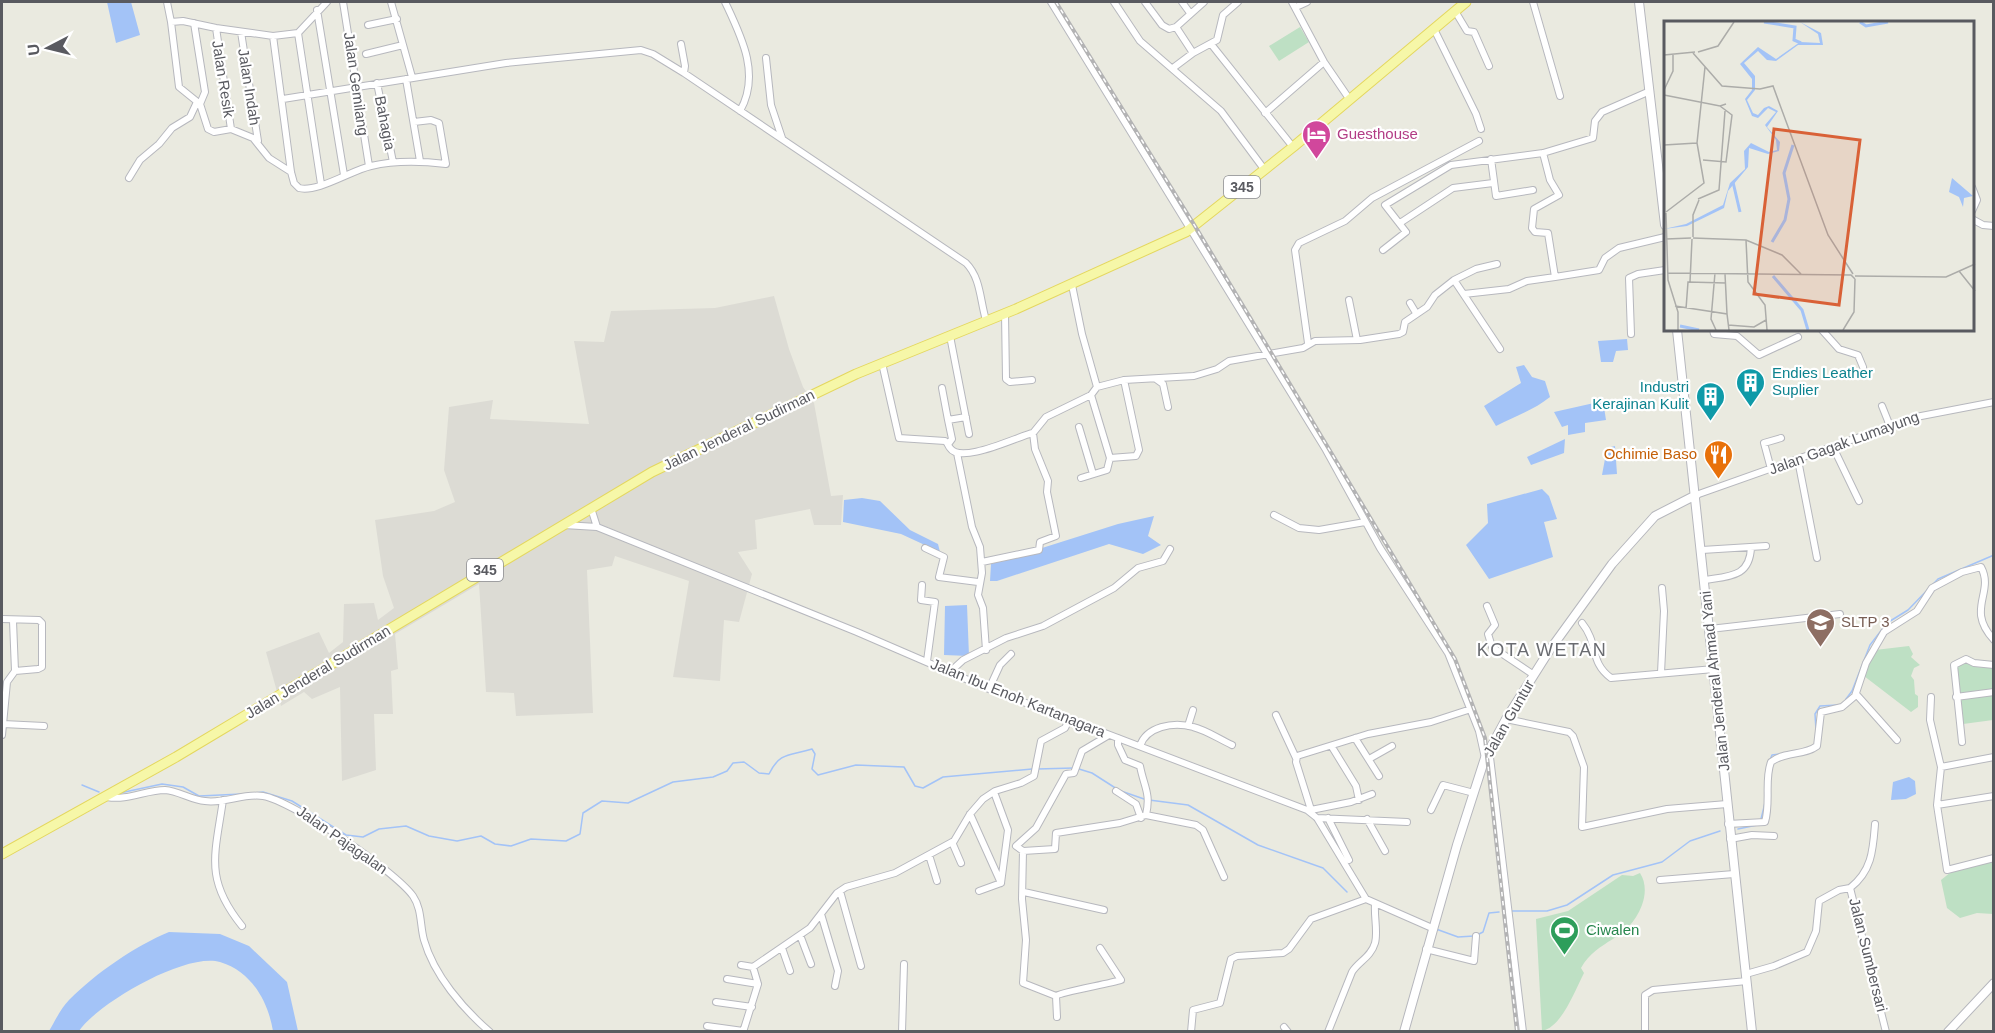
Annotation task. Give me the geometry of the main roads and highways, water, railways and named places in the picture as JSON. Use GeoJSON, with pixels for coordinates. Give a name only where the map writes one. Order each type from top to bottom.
{"type":"FeatureCollection","features":[{"type":"Feature","properties":{"kind":"main road","name":"Jalan Jenderal Sudirman"},"geometry":{"type":"LineString","coordinates":[[2,854],[47,826],[107,796],[634,482],[699,448],[882,363],[1072,285],[1191,228],[1293,147],[1466,2]]}},
{"type":"Feature","properties":{"kind":"main road"},"geometry":{"type":"LineString","coordinates":[[1639,2],[1664,216]]}},
{"type":"Feature","properties":{"kind":"main road","name":"Jalan Jenderal Ahmad Yani"},"geometry":{"type":"LineString","coordinates":[[1677,332],[1702,550],[1728,825],[1752,1032]]}},
{"type":"Feature","properties":{"kind":"main road","name":"Jalan Guntur"},"geometry":{"type":"LineString","coordinates":[[1404,1032],[1433,925],[1489,749],[1534,675],[1579,620],[1612,564],[1648,523],[1662,512],[1696,495]]}},
{"type":"Feature","properties":{"kind":"main road"},"geometry":{"type":"LineString","coordinates":[[1948,1032],[1994,983]]}},
{"type":"Feature","properties":{"kind":"water"},"geometry":{"type":"Polygon","coordinates":[[[107,2],[131,2],[140,35],[116,43],[107,2]]]}},
{"type":"Feature","properties":{"kind":"water"},"geometry":{"type":"Polygon","coordinates":[[[1627,339],[1628,350],[1616,351],[1613,362],[1601,362],[1598,341],[1627,339]]]}},
{"type":"Feature","properties":{"kind":"water"},"geometry":{"type":"Polygon","coordinates":[[[1524,365],[1532,377],[1545,381],[1550,397],[1496,426],[1484,406],[1521,383],[1516,367],[1524,365]]]}},
{"type":"Feature","properties":{"kind":"water"},"geometry":{"type":"Polygon","coordinates":[[[1603,401],[1606,420],[1585,423],[1585,432],[1568,435],[1568,425],[1562,427],[1554,412],[1603,401]]]}},
{"type":"Feature","properties":{"kind":"water"},"geometry":{"type":"Polygon","coordinates":[[[1565,439],[1564,453],[1531,465],[1527,457],[1565,439]]]}},
{"type":"Feature","properties":{"kind":"water"},"geometry":{"type":"Polygon","coordinates":[[[1615,446],[1617,474],[1602,475],[1607,448],[1615,446]]]}},
{"type":"Feature","properties":{"kind":"water"},"geometry":{"type":"Polygon","coordinates":[[[1542,489],[1549,496],[1557,519],[1544,522],[1553,557],[1489,579],[1466,545],[1488,523],[1487,504],[1542,489]]]}},
{"type":"Feature","properties":{"kind":"water"},"geometry":{"type":"Polygon","coordinates":[[[862,498],[880,501],[910,530],[938,544],[940,552],[901,534],[843,522],[844,500],[862,498]]]}},
{"type":"Feature","properties":{"kind":"water"},"geometry":{"type":"Polygon","coordinates":[[[1154,516],[1148,536],[1161,545],[1143,554],[1109,544],[997,581],[990,581],[991,564],[1118,524],[1154,516]]]}},
{"type":"Feature","properties":{"kind":"water"},"geometry":{"type":"Polygon","coordinates":[[[967,605],[969,656],[944,655],[945,606],[967,605]]]}},
{"type":"Feature","properties":{"kind":"water"},"geometry":{"type":"Polygon","coordinates":[[[1909,777],[1915,781],[1916,794],[1906,799],[1891,800],[1893,782],[1909,777]]]}},
{"type":"Feature","properties":{"kind":"water"},"geometry":{"type":"Polygon","coordinates":[[[169,932],[220,934],[249,946],[287,982],[298,1031],[273,1031],[262,998],[249,980],[231,966],[220,962],[205,961],[165,972],[144,982],[104,1007],[79,1031],[49,1031],[66,1003],[91,980],[116,961],[169,932]]]}},
{"type":"Feature","properties":{"kind":"waterway"},"geometry":{"type":"LineString","coordinates":[[1846,699],[1852,691],[1870,645],[1887,623],[1908,610],[1938,579],[1994,555]]}},
{"type":"Feature","properties":{"kind":"waterway"},"geometry":{"type":"LineString","coordinates":[[1816,730],[1815,714],[1820,706],[1838,705]]}},
{"type":"Feature","properties":{"kind":"waterway"},"geometry":{"type":"LineString","coordinates":[[255,793],[263,792],[292,801],[346,835],[363,837],[379,829],[406,826],[429,836],[457,841],[481,836],[495,844],[511,846],[531,839],[566,841],[580,834],[583,813],[602,801],[628,803],[673,782],[713,777],[727,771],[733,763],[744,762],[759,773],[769,774],[777,761],[782,758],[812,749],[815,754],[812,769],[818,775],[856,765],[904,767],[915,786],[923,788],[943,777],[1032,769]]}},
{"type":"Feature","properties":{"kind":"waterway"},"geometry":{"type":"LineString","coordinates":[[1770,760],[1772,755],[1780,754]]}},
{"type":"Feature","properties":{"kind":"waterway"},"geometry":{"type":"LineString","coordinates":[[1037,769],[1074,768]]}},
{"type":"Feature","properties":{"kind":"waterway"},"geometry":{"type":"LineString","coordinates":[[1079,769],[1092,773],[1117,789]]}},
{"type":"Feature","properties":{"kind":"waterway"},"geometry":{"type":"LineString","coordinates":[[120,793],[162,784],[183,787],[199,796],[242,794]]}},
{"type":"Feature","properties":{"kind":"waterway"},"geometry":{"type":"LineString","coordinates":[[82,785],[99,792]]}},
{"type":"Feature","properties":{"kind":"waterway"},"geometry":{"type":"LineString","coordinates":[[1121,791],[1144,799]]}},
{"type":"Feature","properties":{"kind":"waterway"},"geometry":{"type":"LineString","coordinates":[[1149,800],[1188,805],[1258,845],[1323,868],[1347,892]]}},
{"type":"Feature","properties":{"kind":"waterway"},"geometry":{"type":"LineString","coordinates":[[1761,819],[1765,803]]}},
{"type":"Feature","properties":{"kind":"waterway"},"geometry":{"type":"LineString","coordinates":[[1738,829],[1757,825]]}},
{"type":"Feature","properties":{"kind":"waterway"},"geometry":{"type":"LineString","coordinates":[[1512,911],[1547,911],[1567,905],[1613,875],[1662,862],[1690,841],[1720,831]]}},
{"type":"Feature","properties":{"kind":"waterway"},"geometry":{"type":"LineString","coordinates":[[1479,934],[1483,932],[1489,913],[1499,912]]}},
{"type":"Feature","properties":{"kind":"waterway"},"geometry":{"type":"LineString","coordinates":[[1436,929],[1458,937],[1474,936]]}},
{"type":"Feature","properties":{"kind":"railway"},"geometry":{"type":"LineString","coordinates":[[1056,2],[1198,231],[1455,659],[1485,738],[1517,1032]]}},
{"type":"Feature","properties":{"kind":"place","name":"Guesthouse"},"geometry":{"type":"Point","coordinates":[1316,160]}},
{"type":"Feature","properties":{"kind":"place","name":"Endies Leather Suplier"},"geometry":{"type":"Point","coordinates":[1751,408]}},
{"type":"Feature","properties":{"kind":"place","name":"Industri Kerajinan Kulit"},"geometry":{"type":"Point","coordinates":[1710,422]}},
{"type":"Feature","properties":{"kind":"place","name":"Ochimie Baso"},"geometry":{"type":"Point","coordinates":[1718,480]}},
{"type":"Feature","properties":{"kind":"place","name":"SLTP 3"},"geometry":{"type":"Point","coordinates":[1820,648]}},
{"type":"Feature","properties":{"kind":"place","name":"Ciwalen"},"geometry":{"type":"Point","coordinates":[1565,956]}},
{"type":"Feature","properties":{"kind":"district","name":"KOTA WETAN"},"geometry":{"type":"Point","coordinates":[1542,650]}}]}
